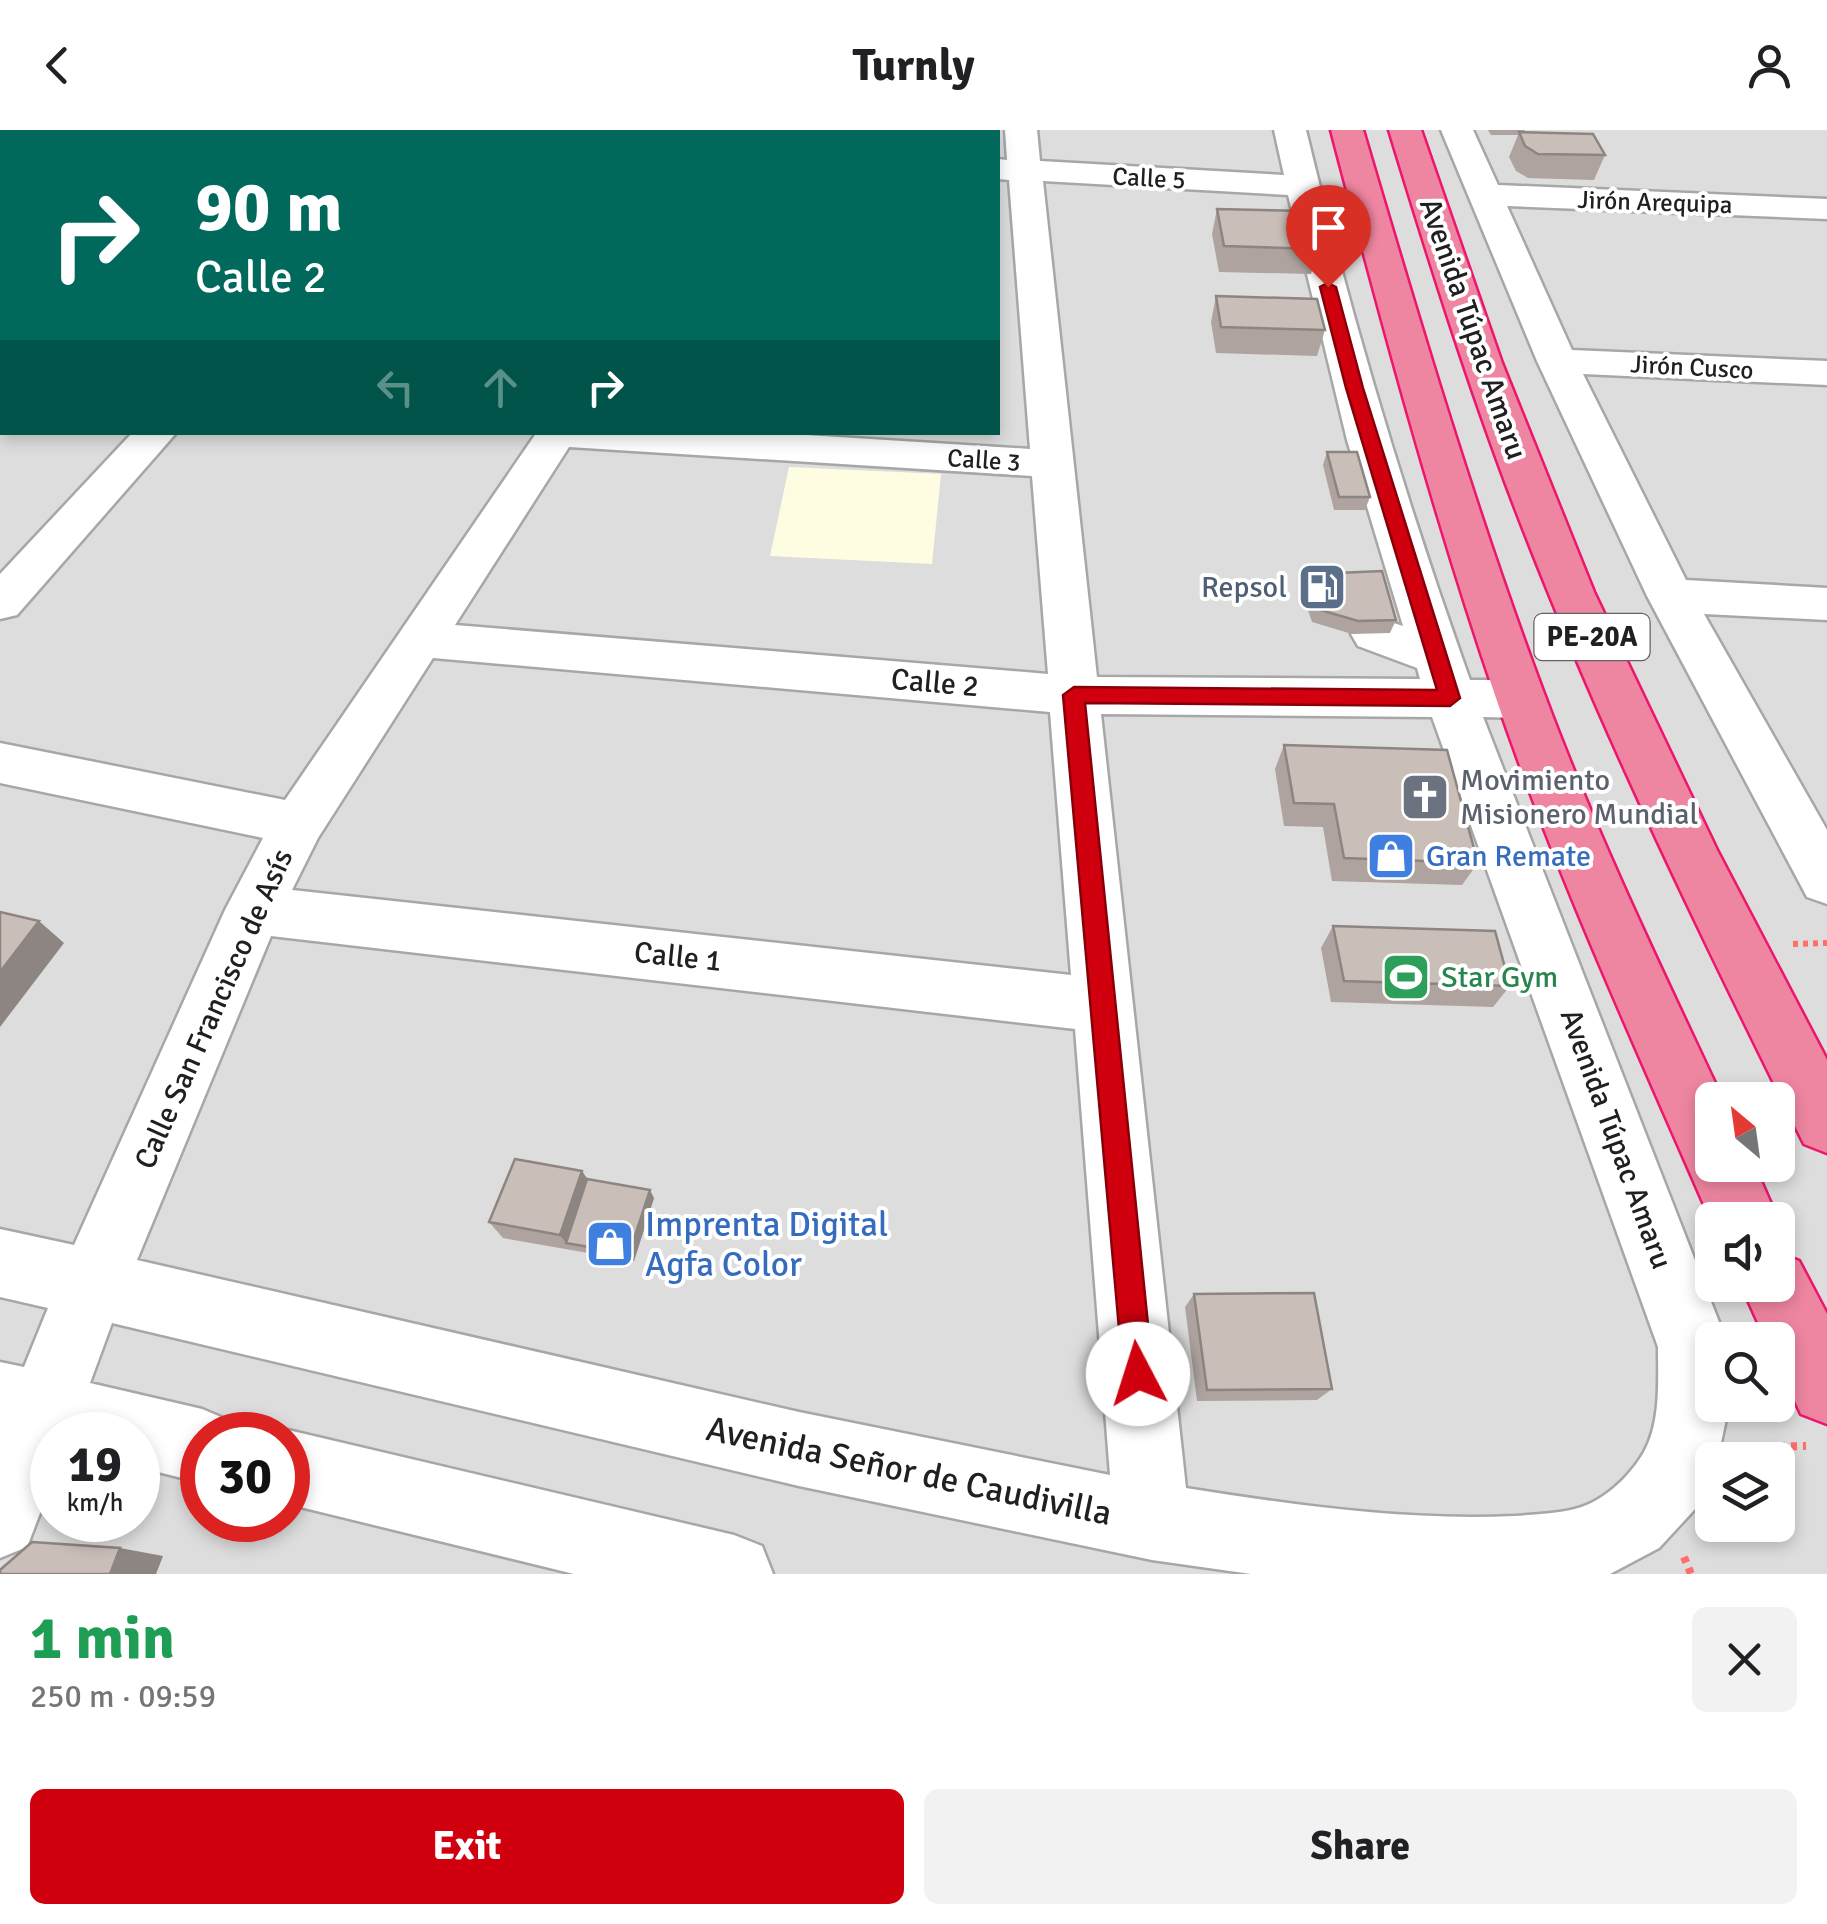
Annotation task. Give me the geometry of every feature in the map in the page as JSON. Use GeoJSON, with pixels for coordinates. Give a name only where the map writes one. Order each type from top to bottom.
{"type":"FeatureCollection","features":[{"type":"Feature","properties":{"kind":"highway","name":"Avenida Túpac Amaru"},"geometry":{"type":"LineString","coordinates":[[1347,130],[1362,190],[1521,699],[1623,950],[1695,1110]]}},
{"type":"Feature","properties":{"kind":"highway","name":"Avenida Túpac Amaru"},"geometry":{"type":"LineString","coordinates":[[1406,130],[1520,465],[1571,592],[1734,946],[1827,1123]]}},
{"type":"Feature","properties":{"kind":"highway"},"geometry":{"type":"LineString","coordinates":[[1362,190],[1425,192]]}},
{"type":"Feature","properties":{"kind":"highway"},"geometry":{"type":"LineString","coordinates":[[1784,1302],[1827,1388]]}},
{"type":"Feature","properties":{"kind":"street","name":"Avenida Túpac Amaru"},"geometry":{"type":"LineString","coordinates":[[1290,130],[1354,388],[1443,678],[1693,1347]]}},
{"type":"Feature","properties":{"kind":"street","name":"Avenida Túpac Amaru"},"geometry":{"type":"LineString","coordinates":[[1456,130],[1557,361],[1670,596],[1827,881]]}},
{"type":"Feature","properties":{"kind":"street","name":"Calle 5"},"geometry":{"type":"LineString","coordinates":[[1014,156],[1302,186]]}},
{"type":"Feature","properties":{"kind":"street"},"geometry":{"type":"LineString","coordinates":[[1014,156],[1017,295],[1052,464],[1152,1522]]}},
{"type":"Feature","properties":{"kind":"street","name":"Jirón Arequipa"},"geometry":{"type":"LineString","coordinates":[[1483,195],[1827,210]]}},
{"type":"Feature","properties":{"kind":"street","name":"Jirón Cusco"},"geometry":{"type":"LineString","coordinates":[[1557,361],[1827,373]]}},
{"type":"Feature","properties":{"kind":"street"},"geometry":{"type":"LineString","coordinates":[[0,603],[154,435]]}},
{"type":"Feature","properties":{"kind":"street","name":"Calle San Francisco de Asís"},"geometry":{"type":"LineString","coordinates":[[0,1520],[22,1403],[92,1284],[253,910],[298,824],[557,435]]}},
{"type":"Feature","properties":{"kind":"street","name":"Calle 3"},"geometry":{"type":"LineString","coordinates":[[590,435],[1052,464]]}},
{"type":"Feature","properties":{"kind":"street"},"geometry":{"type":"LineString","coordinates":[[1362,585],[1404,551]]}},
{"type":"Feature","properties":{"kind":"street"},"geometry":{"type":"LineString","coordinates":[[1670,596],[1827,604]]}},
{"type":"Feature","properties":{"kind":"street"},"geometry":{"type":"LineString","coordinates":[[1375,634],[1443,678]]}},
{"type":"Feature","properties":{"kind":"street","name":"Calle 2"},"geometry":{"type":"LineString","coordinates":[[422,640],[1074,695],[1443,678],[1521,699]]}},
{"type":"Feature","properties":{"kind":"street"},"geometry":{"type":"LineString","coordinates":[[0,763],[298,824]]}},
{"type":"Feature","properties":{"kind":"street","name":"Calle 1"},"geometry":{"type":"LineString","coordinates":[[253,910],[1103,1004]]}},
{"type":"Feature","properties":{"kind":"street","name":"Avenida Señor de Caudivilla"},"geometry":{"type":"LineString","coordinates":[[0,1263],[895,1472],[1152,1522],[1384,1553],[1551,1553],[1606,1537],[1659,1500],[1685,1448],[1697,1399],[1693,1347]]}},
{"type":"Feature","properties":{"kind":"street"},"geometry":{"type":"LineString","coordinates":[[22,1403],[180,1441]]}},
{"type":"Feature","properties":{"kind":"street"},"geometry":{"type":"LineString","coordinates":[[310,1471],[734,1574]]}},
{"type":"Feature","properties":{"kind":"path"},"geometry":{"type":"LineString","coordinates":[[1685,1448],[1827,1446]]}},
{"type":"Feature","properties":{"kind":"shaded area"},"geometry":{"type":"Polygon","coordinates":[[[1000,130],[1827,130],[1827,1574],[0,1574],[0,435],[1000,435],[1000,130]]]}},
{"type":"Feature","properties":{"kind":"shaded area"},"geometry":{"type":"Polygon","coordinates":[[[789,467],[941,474],[932,564],[770,556],[789,467]]]}},
{"type":"Feature","properties":{"kind":"building"},"geometry":{"type":"Polygon","coordinates":[[[1519,132],[1593,134],[1605,155],[1538,154],[1525,146],[1519,132]]]}},
{"type":"Feature","properties":{"kind":"building"},"geometry":{"type":"Polygon","coordinates":[[[1217,209],[1308,211],[1318,249],[1224,246],[1217,209]]]}},
{"type":"Feature","properties":{"kind":"building"},"geometry":{"type":"Polygon","coordinates":[[[1216,296],[1317,299],[1325,330],[1221,327],[1216,296]]]}},
{"type":"Feature","properties":{"kind":"building"},"geometry":{"type":"Polygon","coordinates":[[[1327,452],[1357,452],[1370,497],[1339,497],[1327,452]]]}},
{"type":"Feature","properties":{"kind":"building"},"geometry":{"type":"Polygon","coordinates":[[[1382,571],[1396,620],[1358,621],[1317,609],[1308,582],[1337,573],[1382,571]]]}},
{"type":"Feature","properties":{"kind":"building"},"geometry":{"type":"Polygon","coordinates":[[[1284,745],[1447,750],[1478,863],[1344,858],[1334,804],[1294,803],[1284,745]]]}},
{"type":"Feature","properties":{"kind":"building"},"geometry":{"type":"Polygon","coordinates":[[[0,912],[39,921],[0,972],[0,912]]]}},
{"type":"Feature","properties":{"kind":"building"},"geometry":{"type":"Polygon","coordinates":[[[1333,926],[1495,931],[1510,986],[1344,981],[1333,926]]]}},
{"type":"Feature","properties":{"kind":"building"},"geometry":{"type":"Polygon","coordinates":[[[515,1159],[582,1171],[560,1235],[489,1222],[515,1159]]]}},
{"type":"Feature","properties":{"kind":"building"},"geometry":{"type":"Polygon","coordinates":[[[587,1179],[650,1190],[629,1254],[566,1243],[587,1179]]]}},
{"type":"Feature","properties":{"kind":"building"},"geometry":{"type":"Polygon","coordinates":[[[1314,1293],[1332,1389],[1207,1390],[1194,1294],[1314,1293]]]}},
{"type":"Feature","properties":{"kind":"building"},"geometry":{"type":"Polygon","coordinates":[[[32,1542],[120,1548],[110,1574],[0,1574],[32,1542]]]}},
{"type":"Feature","properties":{"kind":"place","name":"Repsol"},"geometry":{"type":"Point","coordinates":[1322,587]}},
{"type":"Feature","properties":{"kind":"place","name":"Movimiento Misionero Mundial"},"geometry":{"type":"Point","coordinates":[1425,797]}},
{"type":"Feature","properties":{"kind":"place","name":"Gran Remate"},"geometry":{"type":"Point","coordinates":[1391,856]}},
{"type":"Feature","properties":{"kind":"place","name":"Star Gym"},"geometry":{"type":"Point","coordinates":[1406,977]}},
{"type":"Feature","properties":{"kind":"place","name":"Imprenta Digital Agfa Color"},"geometry":{"type":"Point","coordinates":[610,1244]}},
{"type":"Feature","properties":{"kind":"route"},"geometry":{"type":"LineString","coordinates":[[1138,1374],[1074,695],[1450,698],[1354,388],[1328,287]]}}]}
